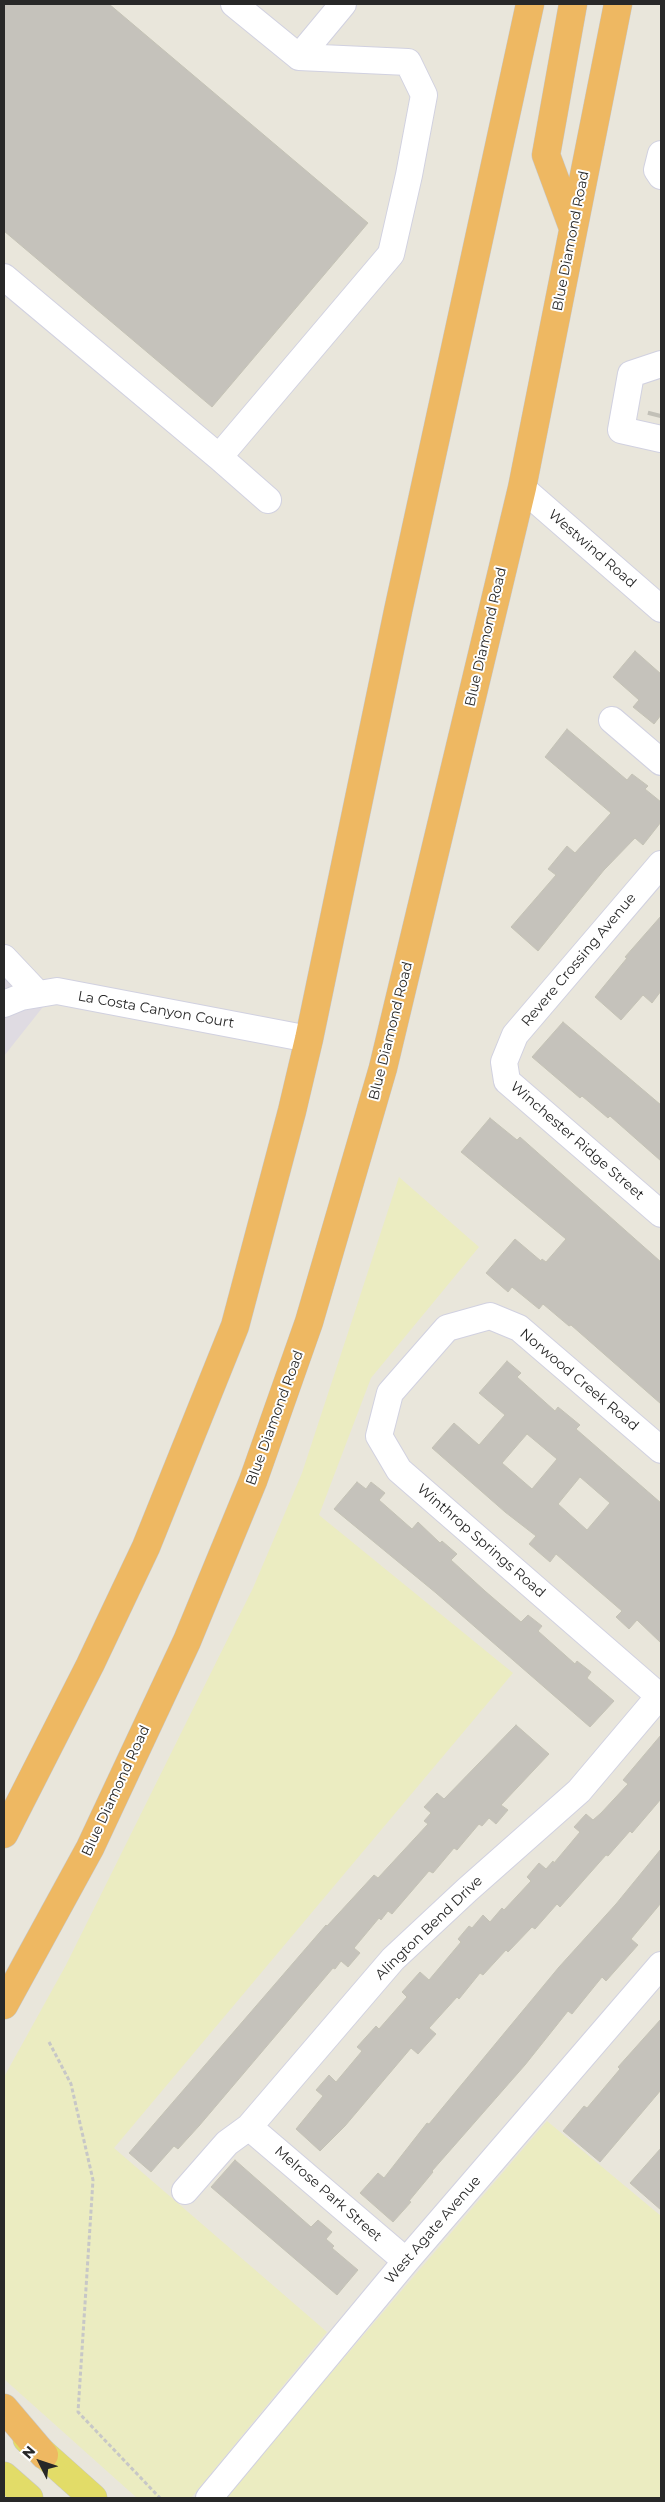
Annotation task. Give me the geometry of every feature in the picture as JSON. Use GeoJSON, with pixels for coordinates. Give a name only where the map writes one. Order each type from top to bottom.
{"type":"FeatureCollection","features":[{"type":"Feature","properties":{"kind":"highway"},"geometry":{"type":"LineString","coordinates":[[4,1834],[90,1665],[146,1547],[232,1335],[290,1120],[309,1039],[400,601],[530,4]]}},
{"type":"Feature","properties":{"kind":"highway"},"geometry":{"type":"LineString","coordinates":[[573,4],[546,155],[574,228]]}},
{"type":"Feature","properties":{"kind":"highway","name":"Blue Diamond Road"},"geometry":{"type":"LineString","coordinates":[[4,2005],[90,1848],[187,1640],[253,1481],[309,1322],[383,1068],[522,488],[618,4]]}},
{"type":"Feature","properties":{"kind":"highway"},"geometry":{"type":"LineString","coordinates":[[4,2408],[44,2455]]}},
{"type":"Feature","properties":{"kind":"main road"},"geometry":{"type":"LineString","coordinates":[[4,2418],[93,2498]]}},
{"type":"Feature","properties":{"kind":"main road"},"geometry":{"type":"LineString","coordinates":[[4,2476],[29,2498]]}},
{"type":"Feature","properties":{"kind":"street"},"geometry":{"type":"LineString","coordinates":[[218,456],[391,254],[409,176],[424,95],[408,62],[299,57],[234,4]]}},
{"type":"Feature","properties":{"kind":"street"},"geometry":{"type":"LineString","coordinates":[[299,57],[343,4]]}},
{"type":"Feature","properties":{"kind":"street"},"geometry":{"type":"LineString","coordinates":[[661,154],[657,170],[661,176]]}},
{"type":"Feature","properties":{"kind":"street"},"geometry":{"type":"LineString","coordinates":[[4,277],[268,500]]}},
{"type":"Feature","properties":{"kind":"street"},"geometry":{"type":"LineString","coordinates":[[659,431],[621,430],[631,374],[661,364]]}},
{"type":"Feature","properties":{"kind":"street","name":"Westwind Road"},"geometry":{"type":"LineString","coordinates":[[522,488],[658,599]]}},
{"type":"Feature","properties":{"kind":"street"},"geometry":{"type":"LineString","coordinates":[[612,720],[661,762]]}},
{"type":"Feature","properties":{"kind":"street","name":"Revere Crossing Avenue"},"geometry":{"type":"LineString","coordinates":[[504,1062],[515,1035],[661,864]]}},
{"type":"Feature","properties":{"kind":"street"},"geometry":{"type":"LineString","coordinates":[[4,958],[38,994]]}},
{"type":"Feature","properties":{"kind":"street","name":"La Costa Canyon Court"},"geometry":{"type":"LineString","coordinates":[[4,1004],[21,997],[57,991],[309,1039]]}},
{"type":"Feature","properties":{"kind":"street","name":"Winchester Ridge Street"},"geometry":{"type":"LineString","coordinates":[[504,1062],[507,1081],[661,1214]]}},
{"type":"Feature","properties":{"kind":"street","name":"Norwood Creek Road"},"geometry":{"type":"LineString","coordinates":[[418,1361],[447,1328],[490,1316],[519,1328],[661,1450]]}},
{"type":"Feature","properties":{"kind":"street","name":"Winthrop Springs Road"},"geometry":{"type":"LineString","coordinates":[[418,1361],[390,1393],[379,1436],[399,1470],[660,1695]]}},
{"type":"Feature","properties":{"kind":"street","name":"Alington Bend Drive"},"geometry":{"type":"LineString","coordinates":[[185,2191],[227,2143],[249,2127],[393,1959],[467,1890],[579,1791],[660,1695]]}},
{"type":"Feature","properties":{"kind":"street","name":"West Agate Avenue"},"geometry":{"type":"LineString","coordinates":[[209,2498],[406,2261],[661,1965]]}},
{"type":"Feature","properties":{"kind":"street","name":"Melrose Park Street"},"geometry":{"type":"LineString","coordinates":[[249,2127],[406,2261]]}},
{"type":"Feature","properties":{"kind":"path"},"geometry":{"type":"LineString","coordinates":[[49,2042],[72,2084],[93,2180],[78,2412],[160,2498]]}},
{"type":"Feature","properties":{"kind":"shaded area"},"geometry":{"type":"Polygon","coordinates":[[[4,951],[54,993],[4,1056],[4,951]]]}},
{"type":"Feature","properties":{"kind":"sand"},"geometry":{"type":"Polygon","coordinates":[[[399,1177],[479,1247],[371,1378],[319,1515],[513,1673],[114,2148],[327,2332],[191,2498],[137,2498],[4,2379],[4,2077],[66,1965],[253,1588],[302,1473],[399,1177]]]}},
{"type":"Feature","properties":{"kind":"sand"},"geometry":{"type":"Polygon","coordinates":[[[547,2121],[661,2216],[661,2498],[224,2498],[547,2121]]]}},
{"type":"Feature","properties":{"kind":"building"},"geometry":{"type":"Polygon","coordinates":[[[4,4],[109,4],[368,223],[212,407],[4,231],[4,4]]]}},
{"type":"Feature","properties":{"kind":"building"},"geometry":{"type":"Polygon","coordinates":[[[635,651],[661,674],[661,715],[654,724],[633,707],[639,700],[613,677],[635,651]]]}},
{"type":"Feature","properties":{"kind":"building"},"geometry":{"type":"Polygon","coordinates":[[[567,729],[627,780],[632,774],[648,786],[645,789],[661,802],[661,822],[643,845],[635,838],[604,870],[538,951],[511,927],[556,875],[548,869],[567,846],[575,853],[611,813],[545,757],[567,729]]]}},
{"type":"Feature","properties":{"kind":"building"},"geometry":{"type":"Polygon","coordinates":[[[661,916],[661,991],[652,1003],[643,995],[621,1020],[595,997],[627,958],[625,957],[661,916]]]}},
{"type":"Feature","properties":{"kind":"building"},"geometry":{"type":"Polygon","coordinates":[[[563,1022],[661,1105],[661,1161],[610,1116],[608,1118],[582,1096],[580,1098],[532,1057],[563,1022]]]}},
{"type":"Feature","properties":{"kind":"building"},"geometry":{"type":"Polygon","coordinates":[[[490,1118],[517,1140],[520,1137],[661,1262],[661,1404],[571,1325],[569,1326],[543,1304],[539,1309],[512,1287],[508,1292],[486,1273],[515,1239],[541,1261],[542,1259],[546,1262],[566,1239],[461,1152],[490,1118]]]}},
{"type":"Feature","properties":{"kind":"building"},"geometry":{"type":"Polygon","coordinates":[[[507,1361],[521,1373],[517,1377],[555,1411],[558,1407],[580,1425],[576,1429],[661,1503],[661,1643],[637,1620],[629,1629],[616,1617],[622,1611],[556,1554],[550,1562],[529,1544],[536,1536],[505,1512],[432,1448],[454,1423],[479,1445],[505,1415],[479,1393],[507,1361]],[[527,1434],[502,1463],[532,1489],[557,1459],[527,1434]],[[580,1477],[558,1504],[587,1530],[610,1503],[580,1477]]]}},
{"type":"Feature","properties":{"kind":"building"},"geometry":{"type":"Polygon","coordinates":[[[357,1482],[366,1489],[371,1482],[385,1493],[379,1500],[412,1529],[418,1522],[440,1543],[442,1541],[457,1554],[451,1560],[485,1591],[521,1622],[528,1615],[542,1626],[538,1631],[575,1664],[577,1661],[591,1672],[587,1678],[614,1701],[590,1727],[436,1593],[334,1509],[357,1482]]]}},
{"type":"Feature","properties":{"kind":"building"},"geometry":{"type":"Polygon","coordinates":[[[516,1725],[549,1754],[501,1805],[508,1810],[496,1824],[489,1818],[482,1826],[479,1824],[457,1850],[454,1848],[433,1873],[429,1871],[392,1914],[388,1911],[381,1920],[379,1918],[354,1948],[360,1953],[348,1967],[341,1961],[335,1969],[333,1968],[199,2126],[178,2149],[174,2146],[151,2172],[129,2153],[326,1925],[374,1875],[378,1878],[428,1824],[424,1821],[431,1813],[424,1807],[437,1793],[444,1799],[516,1725]]]}},
{"type":"Feature","properties":{"kind":"building"},"geometry":{"type":"Polygon","coordinates":[[[661,1735],[661,1799],[632,1833],[630,1831],[608,1856],[606,1855],[560,1907],[557,1904],[535,1929],[532,1927],[508,1952],[506,1950],[483,1975],[480,1973],[459,1999],[457,1997],[429,2028],[436,2034],[418,2054],[411,2048],[345,2126],[320,2151],[296,2129],[323,2096],[316,2090],[329,2075],[336,2082],[362,2051],[357,2047],[376,2026],[379,2029],[407,1997],[402,1992],[420,1972],[429,1980],[461,1942],[458,1939],[469,1926],[472,1928],[483,1915],[490,1922],[531,1881],[527,1877],[539,1863],[546,1869],[553,1861],[554,1863],[580,1832],[574,1827],[586,1814],[593,1820],[601,1813],[628,1784],[623,1780],[661,1735]]]}},
{"type":"Feature","properties":{"kind":"building"},"geometry":{"type":"Polygon","coordinates":[[[661,1849],[661,1903],[631,1939],[638,1945],[606,1981],[602,1977],[572,2014],[568,2011],[525,2065],[432,2171],[409,2201],[411,2202],[393,2222],[360,2193],[378,2173],[384,2178],[427,2123],[429,2124],[559,1967],[616,1904],[661,1849]]]}},
{"type":"Feature","properties":{"kind":"building"},"geometry":{"type":"Polygon","coordinates":[[[661,2019],[661,2090],[600,2162],[563,2131],[584,2106],[587,2108],[620,2069],[618,2067],[661,2019]]]}},
{"type":"Feature","properties":{"kind":"building"},"geometry":{"type":"Polygon","coordinates":[[[661,2148],[661,2210],[630,2183],[661,2148]]]}},
{"type":"Feature","properties":{"kind":"building"},"geometry":{"type":"Polygon","coordinates":[[[235,2160],[311,2227],[318,2220],[332,2232],[326,2239],[334,2246],[332,2248],[358,2270],[337,2295],[211,2187],[235,2160]]]}},
{"type":"Feature","properties":{"kind":"tunnel"},"geometry":{"type":"LineString","coordinates":[[660,418],[661,414]]}}]}
